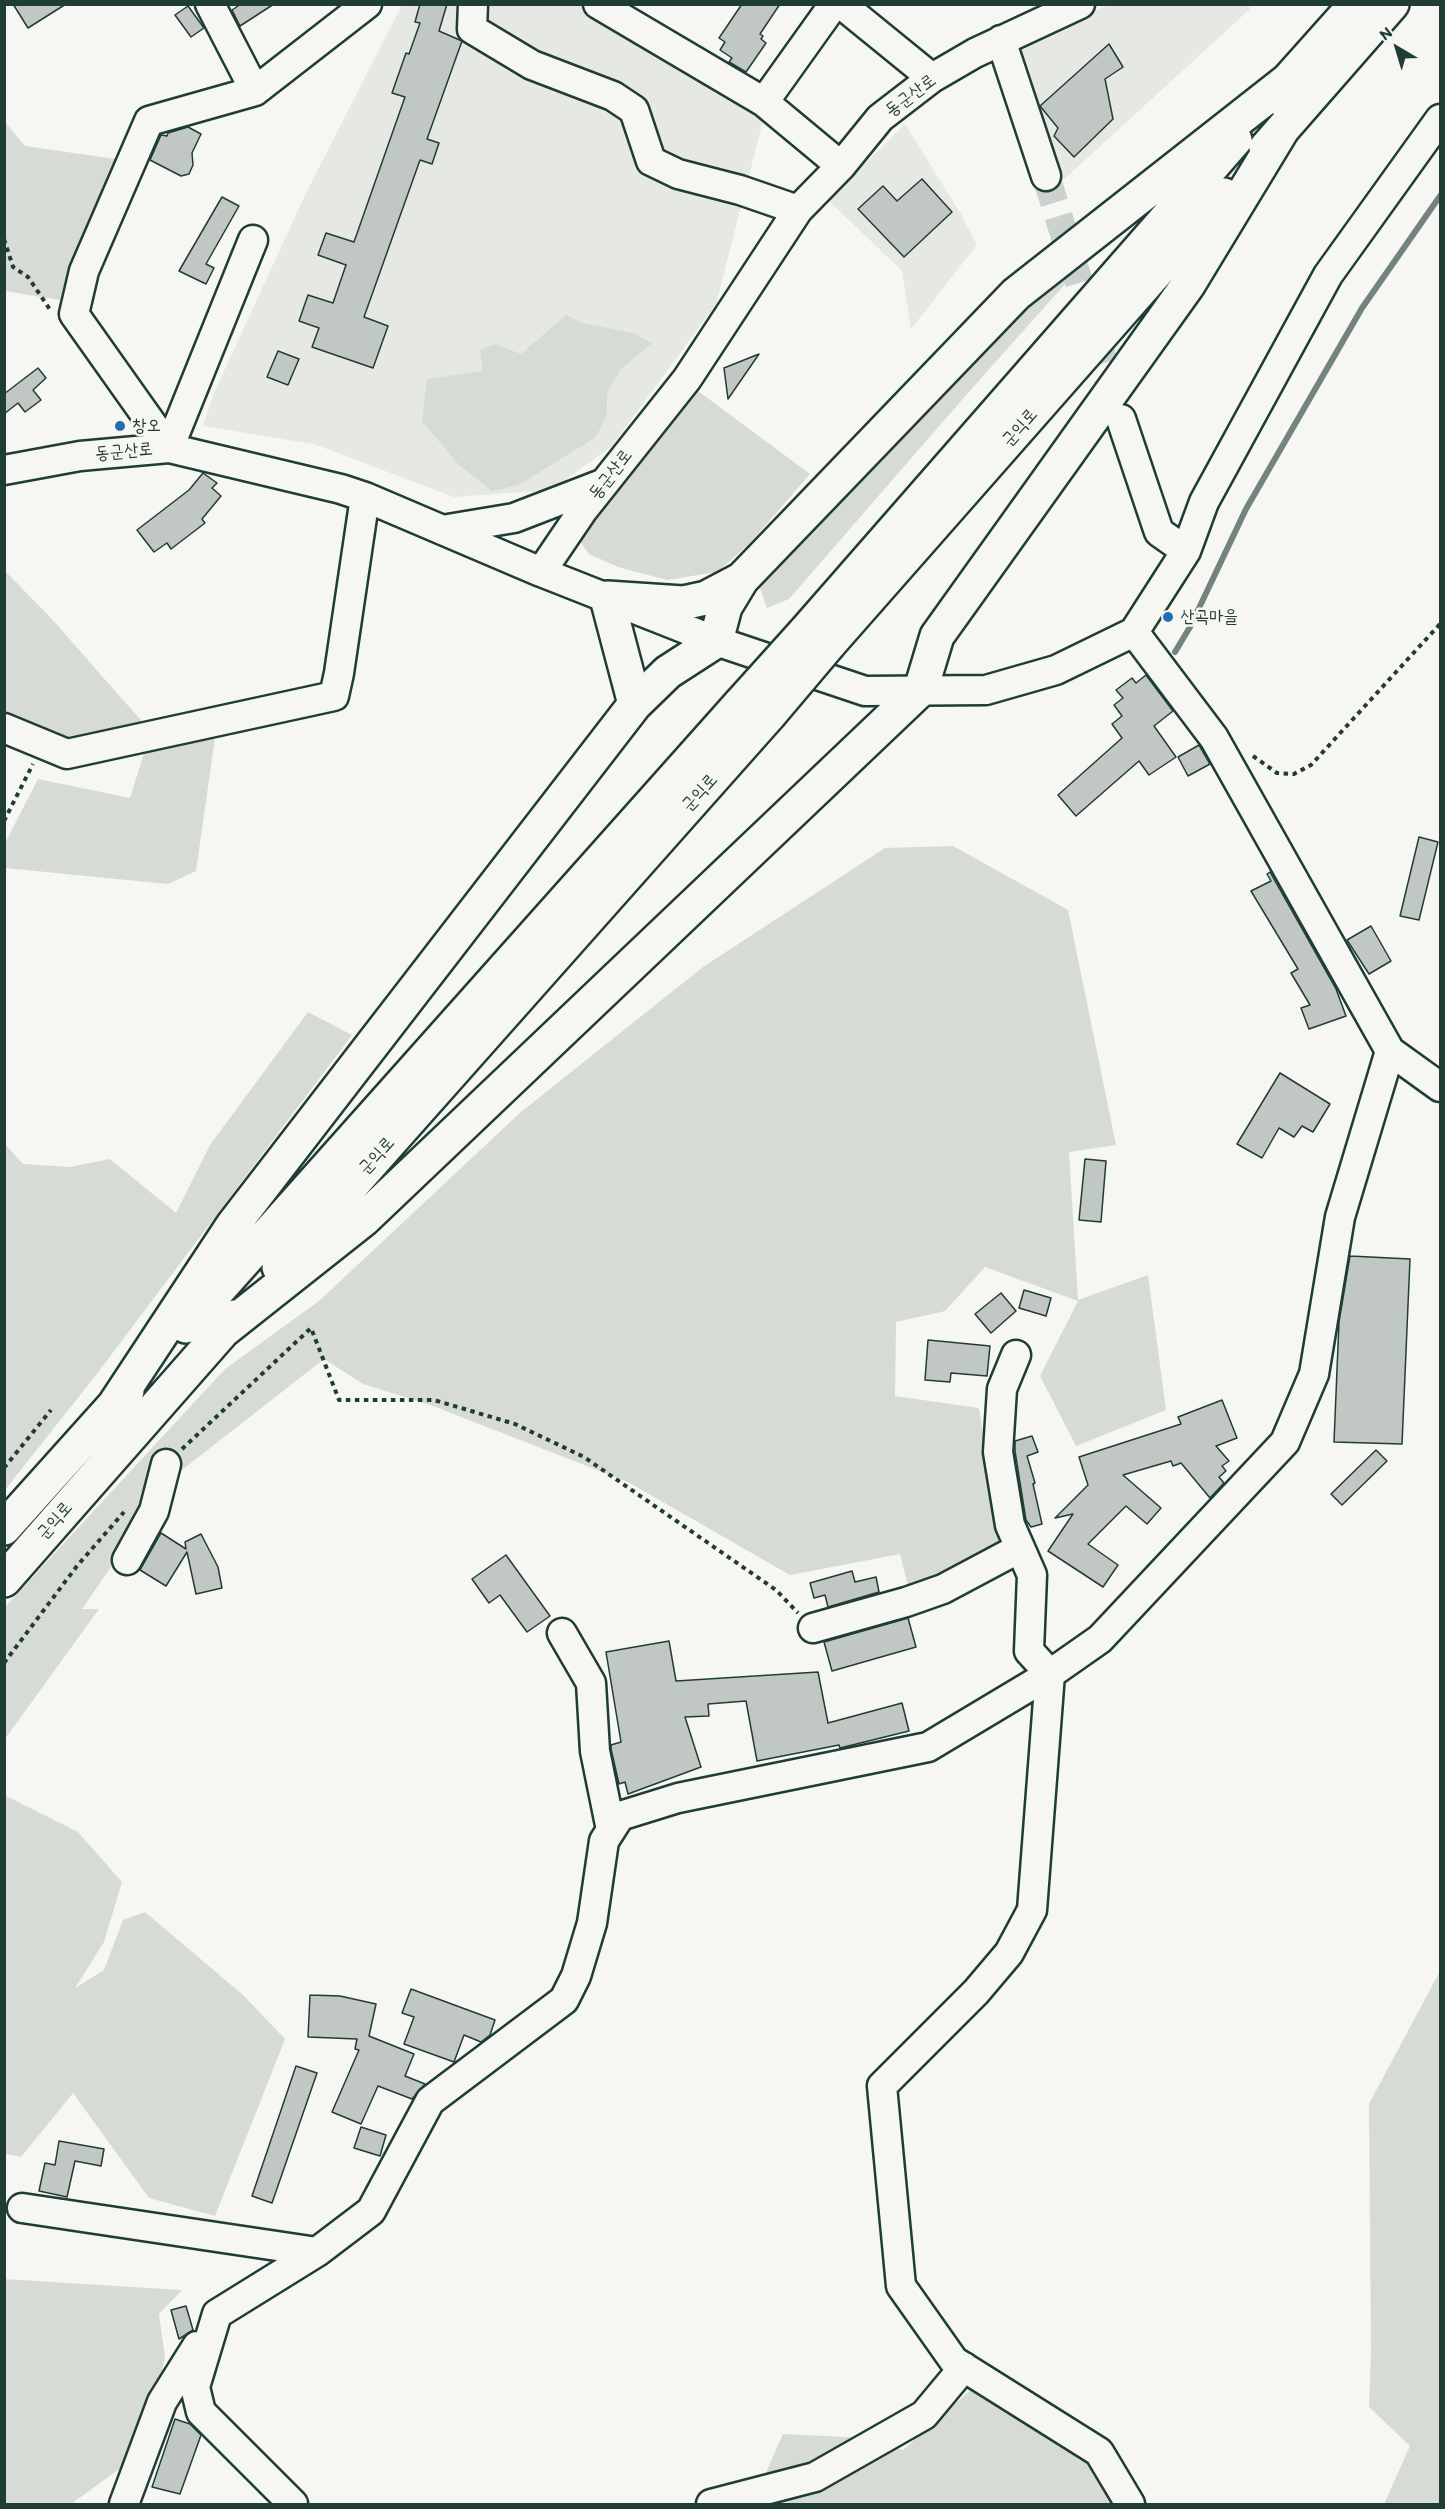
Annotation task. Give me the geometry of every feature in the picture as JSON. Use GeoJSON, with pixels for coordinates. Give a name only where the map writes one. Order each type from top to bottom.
{"type":"FeatureCollection","features":[{"type":"Feature","properties":{"kind":"highway","name":"군익로"},"geometry":{"type":"LineString","coordinates":[[4,1580],[220,1333],[816,639],[1287,81],[1356,4]]}},
{"type":"Feature","properties":{"kind":"highway","name":"군익로"},"geometry":{"type":"LineString","coordinates":[[816,639],[1282,130],[1392,4]]}},
{"type":"Feature","properties":{"kind":"highway"},"geometry":{"type":"LineString","coordinates":[[113,1407],[233,1225],[634,704],[668,672],[716,641],[725,607],[742,579],[1016,294],[1287,81]]}},
{"type":"Feature","properties":{"kind":"highway"},"geometry":{"type":"LineString","coordinates":[[220,1333],[364,1219],[921,689],[938,636],[1188,285],[1282,130]]}},
{"type":"Feature","properties":{"kind":"highway"},"geometry":{"type":"LineString","coordinates":[[634,704],[607,598],[683,603],[706,598],[742,579]]}},
{"type":"Feature","properties":{"kind":"highway","name":"군익로"},"geometry":{"type":"LineString","coordinates":[[4,1528],[755,709]]}},
{"type":"Feature","properties":{"kind":"street"},"geometry":{"type":"LineString","coordinates":[[210,4],[255,91]]}},
{"type":"Feature","properties":{"kind":"street"},"geometry":{"type":"LineString","coordinates":[[169,448],[74,314],[84,272],[149,121],[255,91],[367,4]]}},
{"type":"Feature","properties":{"kind":"street"},"geometry":{"type":"LineString","coordinates":[[473,4],[472,28],[532,65],[613,96],[634,111],[651,161],[678,174],[740,190],[798,210]]}},
{"type":"Feature","properties":{"kind":"street"},"geometry":{"type":"LineString","coordinates":[[598,4],[764,102],[841,166]]}},
{"type":"Feature","properties":{"kind":"street"},"geometry":{"type":"LineString","coordinates":[[764,102],[834,4]]}},
{"type":"Feature","properties":{"kind":"street"},"geometry":{"type":"LineString","coordinates":[[841,4],[932,78]]}},
{"type":"Feature","properties":{"kind":"street","name":"동군산로"},"geometry":{"type":"LineString","coordinates":[[4,470],[80,456],[169,448],[341,489],[365,497],[541,572],[604,483],[687,379],[798,210],[841,166],[880,118],[932,78],[1001,40],[1080,4]]}},
{"type":"Feature","properties":{"kind":"street"},"geometry":{"type":"LineString","coordinates":[[1001,40],[1046,176]]}},
{"type":"Feature","properties":{"kind":"street"},"geometry":{"type":"LineString","coordinates":[[541,572],[716,641],[865,691],[986,690],[1056,670],[1134,632],[1186,550],[1203,502],[1328,275],[1440,119]]}},
{"type":"Feature","properties":{"kind":"street"},"geometry":{"type":"LineString","coordinates":[[169,448],[253,240]]}},
{"type":"Feature","properties":{"kind":"street"},"geometry":{"type":"LineString","coordinates":[[1121,419],[1159,532],[1186,550]]}},
{"type":"Feature","properties":{"kind":"street"},"geometry":{"type":"LineString","coordinates":[[442,530],[514,518],[604,483]]}},
{"type":"Feature","properties":{"kind":"street"},"geometry":{"type":"LineString","coordinates":[[4,728],[67,754],[334,696],[365,497]]}},
{"type":"Feature","properties":{"kind":"street"},"geometry":{"type":"LineString","coordinates":[[1134,632],[1214,738],[1390,1051],[1440,1087]]}},
{"type":"Feature","properties":{"kind":"street"},"geometry":{"type":"LineString","coordinates":[[124,2505],[162,2402],[217,2314],[316,2252],[371,2211],[430,2101],[564,2000],[576,1976],[592,1923],[604,1841],[620,1816],[678,1798],[928,1747],[1050,1674],[1100,1639],[1285,1442],[1314,1374],[1340,1216],[1390,1051]]}},
{"type":"Feature","properties":{"kind":"street"},"geometry":{"type":"LineString","coordinates":[[1016,1355],[1002,1389],[998,1452],[1010,1525],[1032,1575],[1029,1651],[1050,1674],[1032,1910],[1008,1953],[976,1992],[882,2086],[901,2286],[954,2361],[1099,2452],[1130,2505]]}},
{"type":"Feature","properties":{"kind":"street"},"geometry":{"type":"LineString","coordinates":[[127,1560],[154,1511],[166,1464]]}},
{"type":"Feature","properties":{"kind":"street"},"geometry":{"type":"LineString","coordinates":[[813,1629],[943,1589],[1020,1548]]}},
{"type":"Feature","properties":{"kind":"street"},"geometry":{"type":"LineString","coordinates":[[562,1633],[591,1683],[595,1751],[611,1830]]}},
{"type":"Feature","properties":{"kind":"street"},"geometry":{"type":"LineString","coordinates":[[22,2208],[316,2252]]}},
{"type":"Feature","properties":{"kind":"street"},"geometry":{"type":"LineString","coordinates":[[217,2314],[195,2387],[201,2412],[293,2505]]}},
{"type":"Feature","properties":{"kind":"street"},"geometry":{"type":"LineString","coordinates":[[711,2505],[815,2477],[924,2415],[964,2367]]}},
{"type":"Feature","properties":{"kind":"path"},"geometry":{"type":"LineString","coordinates":[[4,238],[13,267],[28,277],[51,312]]}},
{"type":"Feature","properties":{"kind":"path"},"geometry":{"type":"LineString","coordinates":[[1214,738],[1242,746],[1277,773],[1294,774],[1311,765],[1440,624]]}},
{"type":"Feature","properties":{"kind":"path"},"geometry":{"type":"LineString","coordinates":[[4,821],[43,745]]}},
{"type":"Feature","properties":{"kind":"path"},"geometry":{"type":"LineString","coordinates":[[166,1464],[311,1328],[339,1400],[434,1400],[515,1424],[584,1457],[776,1590],[813,1629]]}},
{"type":"Feature","properties":{"kind":"path"},"geometry":{"type":"LineString","coordinates":[[4,1468],[51,1410]]}},
{"type":"Feature","properties":{"kind":"path"},"geometry":{"type":"LineString","coordinates":[[4,1663],[76,1566],[129,1506]]}},
{"type":"Feature","properties":{"kind":"shaded area"},"geometry":{"type":"Polygon","coordinates":[[[1248,4],[1250,9],[1060,183],[995,50],[1108,5],[1248,4]]]}},
{"type":"Feature","properties":{"kind":"shaded area"},"geometry":{"type":"Polygon","coordinates":[[[402,5],[578,5],[764,117],[716,304],[612,446],[551,490],[454,497],[314,444],[203,426],[214,393],[306,193],[402,5]]]}},
{"type":"Feature","properties":{"kind":"shaded area"},"geometry":{"type":"Polygon","coordinates":[[[4,121],[25,146],[123,160],[66,301],[5,291],[4,121]]]}},
{"type":"Feature","properties":{"kind":"shaded area"},"geometry":{"type":"Polygon","coordinates":[[[905,124],[962,216],[977,245],[911,329],[902,271],[828,200],[905,124]]]}},
{"type":"Feature","properties":{"kind":"shaded area"},"geometry":{"type":"Polygon","coordinates":[[[1157,181],[967,394],[789,599],[767,608],[756,577],[772,551],[1157,181]]]}},
{"type":"Feature","properties":{"kind":"shaded area"},"geometry":{"type":"Polygon","coordinates":[[[566,315],[583,323],[633,333],[652,343],[621,369],[607,393],[607,414],[596,437],[519,485],[492,491],[459,465],[422,421],[427,379],[483,371],[480,350],[495,344],[521,354],[566,315]]]}},
{"type":"Feature","properties":{"kind":"shaded area"},"geometry":{"type":"Polygon","coordinates":[[[694,388],[810,474],[749,544],[717,572],[667,580],[618,567],[589,554],[579,540],[694,388]]]}},
{"type":"Feature","properties":{"kind":"shaded area"},"geometry":{"type":"Polygon","coordinates":[[[4,570],[51,618],[145,725],[70,743],[5,720],[4,570]]]}},
{"type":"Feature","properties":{"kind":"shaded area"},"geometry":{"type":"Polygon","coordinates":[[[216,731],[196,871],[168,884],[5,868],[4,845],[38,779],[130,798],[145,750],[216,731]]]}},
{"type":"Feature","properties":{"kind":"shaded area"},"geometry":{"type":"Polygon","coordinates":[[[953,846],[1068,910],[1116,1145],[1069,1152],[1078,1300],[1148,1275],[1166,1410],[1076,1446],[1040,1376],[1078,1301],[985,1267],[945,1311],[896,1322],[895,1396],[979,1408],[999,1544],[909,1590],[900,1554],[790,1575],[628,1482],[433,1406],[363,1384],[324,1359],[173,1477],[82,1609],[99,1609],[5,1739],[5,1607],[225,1369],[319,1301],[521,1112],[703,967],[885,848],[953,846]]]}},
{"type":"Feature","properties":{"kind":"shaded area"},"geometry":{"type":"Polygon","coordinates":[[[308,1012],[352,1035],[96,1375],[5,1490],[5,1144],[23,1164],[70,1167],[110,1159],[176,1213],[210,1145],[308,1012]]]}},
{"type":"Feature","properties":{"kind":"shaded area"},"geometry":{"type":"Polygon","coordinates":[[[4,1795],[78,1832],[122,1882],[104,1942],[75,1988],[104,1970],[123,1920],[145,1912],[243,1995],[285,2039],[215,2216],[149,2198],[73,2093],[21,2157],[5,2154],[4,1795]]]}},
{"type":"Feature","properties":{"kind":"shaded area"},"geometry":{"type":"Polygon","coordinates":[[[1440,1971],[1440,2504],[1384,2504],[1410,2446],[1369,2407],[1371,2352],[1369,2104],[1440,1971]]]}},
{"type":"Feature","properties":{"kind":"shaded area"},"geometry":{"type":"Polygon","coordinates":[[[4,2279],[182,2290],[159,2314],[165,2357],[144,2451],[71,2504],[5,2504],[4,2279]]]}},
{"type":"Feature","properties":{"kind":"shaded area"},"geometry":{"type":"Polygon","coordinates":[[[973,2388],[1094,2464],[1115,2504],[752,2504],[783,2434],[866,2438],[903,2450],[973,2388]]]}},
{"type":"Feature","properties":{"kind":"building"},"geometry":{"type":"Polygon","coordinates":[[[13,4],[66,4],[28,28],[13,4]]]}},
{"type":"Feature","properties":{"kind":"building"},"geometry":{"type":"Polygon","coordinates":[[[241,4],[274,4],[240,26],[232,10],[241,4]]]}},
{"type":"Feature","properties":{"kind":"building"},"geometry":{"type":"Polygon","coordinates":[[[420,4],[447,4],[439,31],[462,41],[427,139],[439,143],[432,164],[420,160],[364,317],[388,326],[373,368],[312,347],[319,328],[299,321],[308,295],[333,303],[346,265],[318,255],[326,233],[354,242],[405,97],[392,93],[406,53],[409,54],[420,23],[415,22],[420,4]]]}},
{"type":"Feature","properties":{"kind":"building"},"geometry":{"type":"Polygon","coordinates":[[[742,4],[780,4],[760,34],[763,36],[761,39],[766,43],[746,72],[729,62],[732,58],[720,50],[725,42],[719,38],[742,4]]]}},
{"type":"Feature","properties":{"kind":"building"},"geometry":{"type":"Polygon","coordinates":[[[188,6],[204,28],[191,37],[175,15],[188,6]]]}},
{"type":"Feature","properties":{"kind":"building"},"geometry":{"type":"Polygon","coordinates":[[[1109,44],[1123,67],[1105,79],[1113,119],[1074,157],[1054,136],[1058,128],[1040,106],[1109,44]]]}},
{"type":"Feature","properties":{"kind":"building"},"geometry":{"type":"Polygon","coordinates":[[[188,127],[201,134],[192,153],[193,165],[189,174],[181,176],[150,160],[161,135],[167,136],[168,133],[188,127]]]}},
{"type":"Feature","properties":{"kind":"building"},"geometry":{"type":"Polygon","coordinates":[[[922,179],[952,212],[904,257],[858,209],[883,186],[897,201],[922,179]]]}},
{"type":"Feature","properties":{"kind":"building"},"geometry":{"type":"Polygon","coordinates":[[[222,197],[239,206],[206,264],[214,268],[206,284],[179,271],[222,197]]]}},
{"type":"Feature","properties":{"kind":"building"},"geometry":{"type":"Polygon","coordinates":[[[278,351],[299,359],[288,385],[267,377],[278,351]]]}},
{"type":"Feature","properties":{"kind":"building"},"geometry":{"type":"Polygon","coordinates":[[[759,354],[728,399],[724,368],[759,354]]]}},
{"type":"Feature","properties":{"kind":"building"},"geometry":{"type":"Polygon","coordinates":[[[38,368],[46,378],[33,390],[41,400],[25,412],[18,403],[4,414],[4,394],[38,368]]]}},
{"type":"Feature","properties":{"kind":"building"},"geometry":{"type":"Polygon","coordinates":[[[203,473],[217,483],[212,488],[221,496],[202,519],[205,523],[171,549],[167,543],[154,552],[137,530],[189,490],[203,473]]]}},
{"type":"Feature","properties":{"kind":"building"},"geometry":{"type":"Polygon","coordinates":[[[1146,675],[1173,711],[1154,726],[1176,757],[1149,775],[1139,761],[1076,816],[1058,795],[1122,738],[1112,724],[1122,716],[1114,705],[1123,698],[1116,690],[1132,678],[1136,683],[1146,675]]]}},
{"type":"Feature","properties":{"kind":"building"},"geometry":{"type":"Polygon","coordinates":[[[1199,745],[1210,764],[1188,776],[1178,757],[1199,745]]]}},
{"type":"Feature","properties":{"kind":"building"},"geometry":{"type":"Polygon","coordinates":[[[1419,837],[1438,842],[1419,920],[1400,916],[1419,837]]]}},
{"type":"Feature","properties":{"kind":"building"},"geometry":{"type":"Polygon","coordinates":[[[1270,872],[1336,989],[1346,1016],[1309,1029],[1301,1008],[1310,1005],[1291,973],[1298,969],[1251,891],[1271,881],[1267,874],[1270,872]]]}},
{"type":"Feature","properties":{"kind":"building"},"geometry":{"type":"Polygon","coordinates":[[[1371,926],[1391,961],[1369,974],[1347,940],[1371,926]]]}},
{"type":"Feature","properties":{"kind":"building"},"geometry":{"type":"Polygon","coordinates":[[[1280,1073],[1330,1104],[1313,1132],[1302,1126],[1294,1137],[1279,1128],[1262,1158],[1237,1144],[1280,1073]]]}},
{"type":"Feature","properties":{"kind":"building"},"geometry":{"type":"Polygon","coordinates":[[[1085,1159],[1106,1161],[1101,1222],[1079,1220],[1085,1159]]]}},
{"type":"Feature","properties":{"kind":"building"},"geometry":{"type":"Polygon","coordinates":[[[1350,1256],[1410,1259],[1402,1444],[1334,1442],[1339,1322],[1350,1256]]]}},
{"type":"Feature","properties":{"kind":"building"},"geometry":{"type":"Polygon","coordinates":[[[1024,1290],[1051,1298],[1046,1316],[1019,1308],[1024,1290]]]}},
{"type":"Feature","properties":{"kind":"building"},"geometry":{"type":"Polygon","coordinates":[[[1001,1293],[1016,1311],[991,1333],[975,1314],[1001,1293]]]}},
{"type":"Feature","properties":{"kind":"building"},"geometry":{"type":"Polygon","coordinates":[[[928,1340],[990,1346],[987,1376],[951,1373],[950,1382],[925,1380],[928,1340]]]}},
{"type":"Feature","properties":{"kind":"building"},"geometry":{"type":"Polygon","coordinates":[[[1222,1400],[1237,1438],[1216,1446],[1229,1461],[1222,1466],[1226,1471],[1219,1477],[1224,1483],[1210,1498],[1181,1463],[1173,1466],[1171,1461],[1123,1475],[1161,1508],[1147,1524],[1126,1506],[1088,1544],[1118,1565],[1103,1587],[1048,1551],[1073,1514],[1055,1518],[1088,1485],[1079,1457],[1181,1424],[1178,1417],[1222,1400]]]}},
{"type":"Feature","properties":{"kind":"building"},"geometry":{"type":"Polygon","coordinates":[[[1032,1436],[1038,1452],[1027,1456],[1035,1483],[1033,1484],[1042,1524],[1031,1527],[1026,1520],[1015,1441],[1032,1436]]]}},
{"type":"Feature","properties":{"kind":"building"},"geometry":{"type":"Polygon","coordinates":[[[1376,1450],[1387,1461],[1342,1505],[1331,1494],[1376,1450]]]}},
{"type":"Feature","properties":{"kind":"building"},"geometry":{"type":"Polygon","coordinates":[[[161,1533],[186,1549],[185,1542],[201,1534],[218,1567],[222,1588],[196,1594],[187,1552],[166,1586],[140,1570],[161,1533]]]}},
{"type":"Feature","properties":{"kind":"building"},"geometry":{"type":"Polygon","coordinates":[[[506,1555],[550,1616],[527,1632],[500,1595],[489,1603],[472,1579],[506,1555]]]}},
{"type":"Feature","properties":{"kind":"building"},"geometry":{"type":"Polygon","coordinates":[[[852,1571],[855,1582],[876,1577],[879,1592],[828,1607],[825,1595],[814,1598],[810,1583],[852,1571]]]}},
{"type":"Feature","properties":{"kind":"building"},"geometry":{"type":"Polygon","coordinates":[[[908,1618],[916,1647],[832,1671],[824,1642],[908,1618]]]}},
{"type":"Feature","properties":{"kind":"building"},"geometry":{"type":"Polygon","coordinates":[[[669,1641],[676,1681],[818,1672],[828,1723],[902,1703],[909,1731],[840,1748],[839,1745],[757,1761],[746,1701],[708,1704],[709,1716],[685,1717],[701,1767],[628,1794],[625,1782],[619,1784],[611,1749],[611,1745],[621,1742],[606,1652],[669,1641]]]}},
{"type":"Feature","properties":{"kind":"building"},"geometry":{"type":"Polygon","coordinates":[[[411,1989],[495,2020],[490,2035],[481,2042],[464,2035],[454,2062],[404,2044],[414,2017],[402,2013],[411,1989]]]}},
{"type":"Feature","properties":{"kind":"building"},"geometry":{"type":"Polygon","coordinates":[[[310,1995],[340,1996],[376,2004],[369,2036],[414,2054],[405,2076],[425,2084],[412,2099],[378,2086],[361,2124],[332,2112],[359,2050],[355,2049],[357,2039],[308,2037],[310,1995]]]}},
{"type":"Feature","properties":{"kind":"building"},"geometry":{"type":"Polygon","coordinates":[[[296,2066],[317,2073],[272,2203],[252,2196],[296,2066]]]}},
{"type":"Feature","properties":{"kind":"building"},"geometry":{"type":"Polygon","coordinates":[[[361,2127],[386,2135],[380,2156],[354,2148],[361,2127]]]}},
{"type":"Feature","properties":{"kind":"building"},"geometry":{"type":"Polygon","coordinates":[[[59,2141],[104,2149],[101,2166],[75,2161],[67,2197],[39,2191],[45,2163],[55,2165],[59,2141]]]}},
{"type":"Feature","properties":{"kind":"building"},"geometry":{"type":"Polygon","coordinates":[[[186,2306],[193,2330],[179,2339],[171,2310],[186,2306]]]}},
{"type":"Feature","properties":{"kind":"building"},"geometry":{"type":"Polygon","coordinates":[[[175,2419],[190,2424],[201,2435],[180,2494],[152,2487],[175,2419]]]}},
{"type":"Feature","properties":{"kind":"waterway"},"geometry":{"type":"LineString","coordinates":[[1175,652],[1190,627],[1246,509],[1362,308],[1440,196]]}},
{"type":"Feature","properties":{"kind":"tunnel"},"geometry":{"type":"LineString","coordinates":[[1046,176],[1118,408]]}},
{"type":"Feature","properties":{"kind":"place","name":"창오"},"geometry":{"type":"Point","coordinates":[120,426]}},
{"type":"Feature","properties":{"kind":"place","name":"산곡마을"},"geometry":{"type":"Point","coordinates":[1168,617]}}]}
